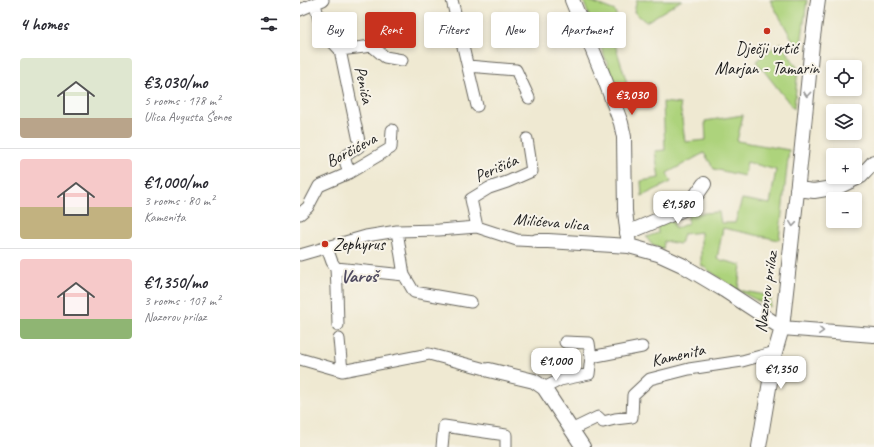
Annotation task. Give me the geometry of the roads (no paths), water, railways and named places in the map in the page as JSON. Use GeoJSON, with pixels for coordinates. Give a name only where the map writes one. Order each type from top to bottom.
{"type":"FeatureCollection","features":[{"type":"Feature","properties":{"kind":"street"},"geometry":{"type":"LineString","coordinates":[[452,0],[477,106]]}},
{"type":"Feature","properties":{"kind":"street"},"geometry":{"type":"LineString","coordinates":[[572,0],[604,80],[624,137],[625,211],[628,240],[684,209],[693,200],[704,184]]}},
{"type":"Feature","properties":{"kind":"street","name":"Nazorov prilaz"},"geometry":{"type":"LineString","coordinates":[[759,447],[775,352],[782,328],[811,51],[818,0]]}},
{"type":"Feature","properties":{"kind":"street","name":"Penića"},"geometry":{"type":"LineString","coordinates":[[310,4],[322,31],[340,50],[360,146],[344,157],[349,173]]}},
{"type":"Feature","properties":{"kind":"street"},"geometry":{"type":"LineString","coordinates":[[340,50],[372,46],[385,56],[402,60]]}},
{"type":"Feature","properties":{"kind":"street"},"geometry":{"type":"LineString","coordinates":[[468,66],[516,70],[529,98]]}},
{"type":"Feature","properties":{"kind":"street","name":"Borčićeva"},"geometry":{"type":"LineString","coordinates":[[300,214],[308,207],[319,186],[349,173],[391,148],[392,130]]}},
{"type":"Feature","properties":{"kind":"street","name":"Perišića"},"geometry":{"type":"LineString","coordinates":[[477,227],[471,199],[489,188],[508,182],[532,170],[527,139]]}},
{"type":"Feature","properties":{"kind":"street"},"geometry":{"type":"LineString","coordinates":[[797,189],[814,191],[838,187],[861,176],[874,162]]}},
{"type":"Feature","properties":{"kind":"street","name":"Milićeva ulica"},"geometry":{"type":"LineString","coordinates":[[300,255],[366,236],[397,231],[477,227],[517,240],[628,240],[682,265],[724,290],[782,328]]}},
{"type":"Feature","properties":{"kind":"street"},"geometry":{"type":"LineString","coordinates":[[397,231],[404,275],[414,292],[471,302]]}},
{"type":"Feature","properties":{"kind":"street"},"geometry":{"type":"LineString","coordinates":[[327,248],[336,268],[338,289],[338,325]]}},
{"type":"Feature","properties":{"kind":"street"},"geometry":{"type":"LineString","coordinates":[[336,268],[404,275]]}},
{"type":"Feature","properties":{"kind":"street"},"geometry":{"type":"LineString","coordinates":[[782,328],[874,335]]}},
{"type":"Feature","properties":{"kind":"street"},"geometry":{"type":"LineString","coordinates":[[339,339],[342,371]]}},
{"type":"Feature","properties":{"kind":"street"},"geometry":{"type":"LineString","coordinates":[[544,388],[560,380],[589,374],[591,357],[589,343],[565,342]]}},
{"type":"Feature","properties":{"kind":"street","name":"Kamenita"},"geometry":{"type":"LineString","coordinates":[[591,357],[642,347]]}},
{"type":"Feature","properties":{"kind":"street","name":"Kamenita"},"geometry":{"type":"LineString","coordinates":[[571,430],[598,417],[604,422],[632,417],[633,395],[650,379],[689,369],[742,361],[775,352]]}},
{"type":"Feature","properties":{"kind":"street"},"geometry":{"type":"LineString","coordinates":[[300,359],[342,371],[429,354],[534,381],[544,388],[583,447]]}},
{"type":"Feature","properties":{"kind":"street"},"geometry":{"type":"LineString","coordinates":[[442,447],[444,426],[506,435],[506,447]]}},
{"type":"Feature","properties":{"kind":"place","name":"Dječji vrtić Marjan - Tamarin"},"geometry":{"type":"Point","coordinates":[767,31]}},
{"type":"Feature","properties":{"kind":"place","name":"Zephyrus"},"geometry":{"type":"Point","coordinates":[325,244]}},
{"type":"Feature","properties":{"kind":"district","name":"Varoš"},"geometry":{"type":"Point","coordinates":[359,276]}}]}
